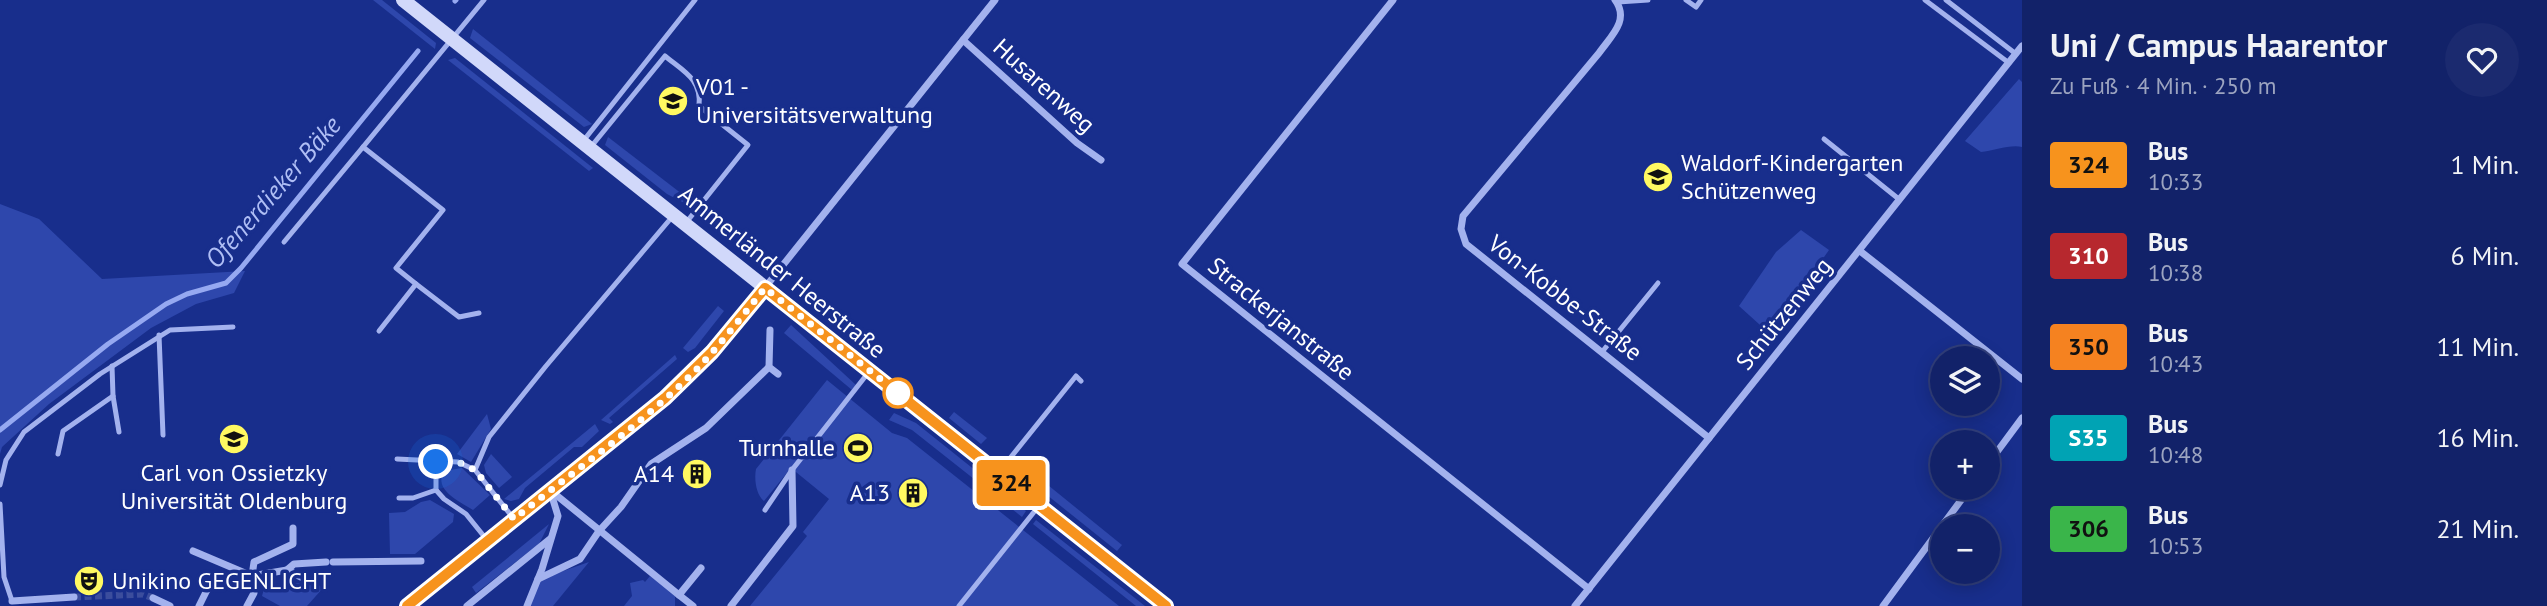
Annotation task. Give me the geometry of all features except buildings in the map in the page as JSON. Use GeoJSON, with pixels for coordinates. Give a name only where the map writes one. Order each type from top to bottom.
{"type":"FeatureCollection","features":[{"type":"Feature","properties":{"kind":"street","name":"Ammerländer Heerstraße"},"geometry":{"type":"LineString","coordinates":[[403,0],[1166,606]]}},
{"type":"Feature","properties":{"kind":"street"},"geometry":{"type":"LineString","coordinates":[[408,605],[696,370],[765,288],[995,0]]}},
{"type":"Feature","properties":{"kind":"street","name":"Strackerjanstraße"},"geometry":{"type":"LineString","coordinates":[[1393,0],[1182,264],[1589,589]]}},
{"type":"Feature","properties":{"kind":"street","name":"Von-Kobbe-Straße"},"geometry":{"type":"LineString","coordinates":[[1616,1],[1621,13],[1620,24],[1463,216],[1461,229],[1466,244],[1709,438]]}},
{"type":"Feature","properties":{"kind":"street","name":"Husarenweg"},"geometry":{"type":"LineString","coordinates":[[963,40],[1077,143],[1101,160]]}},
{"type":"Feature","properties":{"kind":"street","name":"Schützenweg"},"geometry":{"type":"LineString","coordinates":[[1575,606],[2022,46]]}},
{"type":"Feature","properties":{"kind":"street"},"geometry":{"type":"LineString","coordinates":[[1860,251],[2022,379]]}},
{"type":"Feature","properties":{"kind":"street"},"geometry":{"type":"LineString","coordinates":[[538,579],[580,559],[598,531],[621,507],[651,464],[706,428],[769,367],[770,330]]}},
{"type":"Feature","properties":{"kind":"street"},"geometry":{"type":"LineString","coordinates":[[769,367],[778,374]]}},
{"type":"Feature","properties":{"kind":"street"},"geometry":{"type":"LineString","coordinates":[[2000,448],[2022,418]]}},
{"type":"Feature","properties":{"kind":"street"},"geometry":{"type":"LineString","coordinates":[[730,606],[793,526],[792,470]]}},
{"type":"Feature","properties":{"kind":"street"},"geometry":{"type":"LineString","coordinates":[[550,490],[682,600],[693,606]]}},
{"type":"Feature","properties":{"kind":"street"},"geometry":{"type":"LineString","coordinates":[[527,606],[558,516],[550,490]]}},
{"type":"Feature","properties":{"kind":"street"},"geometry":{"type":"LineString","coordinates":[[1883,606],[1961,500]]}},
{"type":"Feature","properties":{"kind":"street"},"geometry":{"type":"LineString","coordinates":[[247,606],[254,593],[254,562],[293,544],[293,528]]}},
{"type":"Feature","properties":{"kind":"street"},"geometry":{"type":"LineString","coordinates":[[461,595],[469,605],[550,538]]}},
{"type":"Feature","properties":{"kind":"street"},"geometry":{"type":"LineString","coordinates":[[193,551],[253,576],[287,570],[294,564],[421,561]]}},
{"type":"Feature","properties":{"kind":"street"},"geometry":{"type":"LineString","coordinates":[[204,557],[210,569]]}},
{"type":"Feature","properties":{"kind":"street"},"geometry":{"type":"LineString","coordinates":[[682,600],[701,568]]}},
{"type":"Feature","properties":{"kind":"street"},"geometry":{"type":"LineString","coordinates":[[287,570],[301,577]]}},
{"type":"Feature","properties":{"kind":"street"},"geometry":{"type":"LineString","coordinates":[[199,606],[212,580]]}},
{"type":"Feature","properties":{"kind":"street"},"geometry":{"type":"LineString","coordinates":[[12,601],[39,596],[74,597]]}},
{"type":"Feature","properties":{"kind":"street"},"geometry":{"type":"LineString","coordinates":[[153,598],[170,606]]}},
{"type":"Feature","properties":{"kind":"lane"},"geometry":{"type":"LineString","coordinates":[[284,242],[484,0]]}},
{"type":"Feature","properties":{"kind":"lane"},"geometry":{"type":"LineString","coordinates":[[587,145],[695,0]]}},
{"type":"Feature","properties":{"kind":"lane"},"geometry":{"type":"LineString","coordinates":[[1616,1],[1648,0]]}},
{"type":"Feature","properties":{"kind":"lane"},"geometry":{"type":"LineString","coordinates":[[1686,0],[1696,7],[1701,0]]}},
{"type":"Feature","properties":{"kind":"lane"},"geometry":{"type":"LineString","coordinates":[[1926,0],[2009,63]]}},
{"type":"Feature","properties":{"kind":"lane"},"geometry":{"type":"LineString","coordinates":[[1946,0],[2016,54]]}},
{"type":"Feature","properties":{"kind":"lane"},"geometry":{"type":"LineString","coordinates":[[475,470],[489,437],[546,366],[748,145],[699,106],[701,93],[693,79],[665,56],[587,145]]}},
{"type":"Feature","properties":{"kind":"lane"},"geometry":{"type":"LineString","coordinates":[[1824,139],[1900,200]]}},
{"type":"Feature","properties":{"kind":"lane"},"geometry":{"type":"LineString","coordinates":[[363,147],[443,209],[396,268],[459,317],[478,313]]}},
{"type":"Feature","properties":{"kind":"lane"},"geometry":{"type":"LineString","coordinates":[[379,331],[416,284]]}},
{"type":"Feature","properties":{"kind":"lane"},"geometry":{"type":"LineString","coordinates":[[1602,352],[1658,284]]}},
{"type":"Feature","properties":{"kind":"lane"},"geometry":{"type":"LineString","coordinates":[[0,485],[6,460],[24,432],[112,366],[170,330],[233,327]]}},
{"type":"Feature","properties":{"kind":"lane"},"geometry":{"type":"LineString","coordinates":[[159,335],[163,435]]}},
{"type":"Feature","properties":{"kind":"lane"},"geometry":{"type":"LineString","coordinates":[[112,366],[113,396],[119,432]]}},
{"type":"Feature","properties":{"kind":"lane"},"geometry":{"type":"LineString","coordinates":[[765,510],[792,470],[869,370]]}},
{"type":"Feature","properties":{"kind":"lane"},"geometry":{"type":"LineString","coordinates":[[999,473],[1076,376],[1081,381]]}},
{"type":"Feature","properties":{"kind":"lane"},"geometry":{"type":"LineString","coordinates":[[58,454],[62,431],[113,396]]}},
{"type":"Feature","properties":{"kind":"lane"},"geometry":{"type":"LineString","coordinates":[[397,459],[458,462],[475,470],[514,519]]}},
{"type":"Feature","properties":{"kind":"lane"},"geometry":{"type":"LineString","coordinates":[[436,462],[436,490],[466,514],[487,540]]}},
{"type":"Feature","properties":{"kind":"lane"},"geometry":{"type":"LineString","coordinates":[[399,498],[413,498],[436,490]]}},
{"type":"Feature","properties":{"kind":"lane"},"geometry":{"type":"LineString","coordinates":[[0,503],[4,577],[12,601]]}},
{"type":"Feature","properties":{"kind":"lane"},"geometry":{"type":"LineString","coordinates":[[959,606],[1040,506]]}},
{"type":"Feature","properties":{"kind":"shaded area"},"geometry":{"type":"Polygon","coordinates":[[[373,0],[382,0],[436,43],[435,49],[373,0]]]}},
{"type":"Feature","properties":{"kind":"shaded area"},"geometry":{"type":"Polygon","coordinates":[[[473,29],[592,124],[584,127],[470,38],[473,29]]]}},
{"type":"Feature","properties":{"kind":"shaded area"},"geometry":{"type":"Polygon","coordinates":[[[455,58],[593,168],[589,171],[448,60],[455,58]]]}},
{"type":"Feature","properties":{"kind":"shaded area"},"geometry":{"type":"Polygon","coordinates":[[[2019,79],[2022,82],[2022,147],[1981,152],[1965,141],[2019,79]]]}},
{"type":"Feature","properties":{"kind":"shaded area"},"geometry":{"type":"Polygon","coordinates":[[[608,137],[695,204],[692,207],[667,194],[605,145],[608,137]]]}},
{"type":"Feature","properties":{"kind":"shaded area"},"geometry":{"type":"Polygon","coordinates":[[[0,204],[39,219],[102,279],[245,271],[234,293],[196,304],[151,328],[49,404],[2,447],[0,454],[0,204]]]}},
{"type":"Feature","properties":{"kind":"shaded area"},"geometry":{"type":"Polygon","coordinates":[[[1801,230],[1829,250],[1770,334],[1739,306],[1776,252],[1801,230]]]}},
{"type":"Feature","properties":{"kind":"shaded area"},"geometry":{"type":"Polygon","coordinates":[[[718,306],[724,311],[695,348],[688,352],[683,348],[718,306]]]}},
{"type":"Feature","properties":{"kind":"shaded area"},"geometry":{"type":"Polygon","coordinates":[[[791,325],[856,385],[852,390],[784,333],[791,325]]]}},
{"type":"Feature","properties":{"kind":"shaded area"},"geometry":{"type":"Polygon","coordinates":[[[675,355],[677,359],[609,418],[613,422],[610,424],[601,420],[675,355]]]}},
{"type":"Feature","properties":{"kind":"shaded area"},"geometry":{"type":"Polygon","coordinates":[[[827,380],[892,433],[907,438],[1119,606],[750,606],[807,536],[803,532],[829,499],[791,468],[764,501],[757,491],[755,477],[756,469],[827,380]]]}},
{"type":"Feature","properties":{"kind":"shaded area"},"geometry":{"type":"Polygon","coordinates":[[[954,412],[987,438],[981,444],[949,418],[954,412]]]}},
{"type":"Feature","properties":{"kind":"shaded area"},"geometry":{"type":"Polygon","coordinates":[[[894,413],[916,423],[1026,511],[1022,517],[912,430],[889,420],[894,413]]]}},
{"type":"Feature","properties":{"kind":"shaded area"},"geometry":{"type":"Polygon","coordinates":[[[487,414],[491,429],[471,462],[457,454],[487,414]]]}},
{"type":"Feature","properties":{"kind":"shaded area"},"geometry":{"type":"Polygon","coordinates":[[[595,424],[599,431],[582,447],[574,447],[525,488],[519,499],[504,499],[595,424]]]}},
{"type":"Feature","properties":{"kind":"shaded area"},"geometry":{"type":"Polygon","coordinates":[[[491,454],[512,477],[499,488],[486,473],[484,465],[491,454]]]}},
{"type":"Feature","properties":{"kind":"shaded area"},"geometry":{"type":"Polygon","coordinates":[[[1017,460],[1122,545],[1117,551],[1012,467],[1017,460]]]}},
{"type":"Feature","properties":{"kind":"shaded area"},"geometry":{"type":"Polygon","coordinates":[[[462,468],[490,495],[473,510],[449,494],[442,484],[444,471],[462,468]]]}},
{"type":"Feature","properties":{"kind":"shaded area"},"geometry":{"type":"Polygon","coordinates":[[[430,500],[454,514],[453,522],[415,554],[390,554],[389,513],[405,512],[430,500]]]}},
{"type":"Feature","properties":{"kind":"shaded area"},"geometry":{"type":"Polygon","coordinates":[[[1036,520],[1145,606],[1136,606],[1033,524],[1036,520]]]}},
{"type":"Feature","properties":{"kind":"shaded area"},"geometry":{"type":"Polygon","coordinates":[[[549,524],[539,544],[476,593],[472,587],[549,524]]]}},
{"type":"Feature","properties":{"kind":"shaded area"},"geometry":{"type":"Polygon","coordinates":[[[589,562],[553,606],[528,606],[543,578],[589,562]]]}},
{"type":"Feature","properties":{"kind":"shaded area"},"geometry":{"type":"Polygon","coordinates":[[[650,576],[675,594],[675,606],[624,606],[632,596],[630,583],[643,580],[645,582],[650,576]]]}},
{"type":"Feature","properties":{"kind":"shaded area"},"geometry":{"type":"Polygon","coordinates":[[[314,582],[323,588],[307,606],[280,606],[262,596],[264,589],[271,585],[314,582]]]}},
{"type":"Feature","properties":{"kind":"waterway","name":"Ofenerdieker Bäke"},"geometry":{"type":"LineString","coordinates":[[0,430],[108,344],[166,304],[187,294],[226,283],[418,51]]}},
{"type":"Feature","properties":{"kind":"tunnel"},"geometry":{"type":"LineString","coordinates":[[74,597],[143,594],[153,598]]}},
{"type":"Feature","properties":{"kind":"bus line","name":"324"},"geometry":{"type":"LineString","coordinates":[[407,606],[665,398],[696,370],[765,288],[1166,606]]}},
{"type":"Feature","properties":{"kind":"place","name":"V01 - Universitätsverwaltung"},"geometry":{"type":"Point","coordinates":[673,101]}},
{"type":"Feature","properties":{"kind":"place","name":"Waldorf-Kindergarten Schützenweg"},"geometry":{"type":"Point","coordinates":[1658,177]}},
{"type":"Feature","properties":{"kind":"place","name":"Carl von Ossietzky Universität Oldenburg"},"geometry":{"type":"Point","coordinates":[234,439]}},
{"type":"Feature","properties":{"kind":"place","name":"Turnhalle"},"geometry":{"type":"Point","coordinates":[858,448]}},
{"type":"Feature","properties":{"kind":"place","name":"A14"},"geometry":{"type":"Point","coordinates":[697,474]}},
{"type":"Feature","properties":{"kind":"place","name":"A13"},"geometry":{"type":"Point","coordinates":[913,493]}},
{"type":"Feature","properties":{"kind":"place","name":"Unikino GEGENLICHT"},"geometry":{"type":"Point","coordinates":[89,581]}},
{"type":"Feature","properties":{"kind":"route"},"geometry":{"type":"LineString","coordinates":[[436,462],[458,462],[475,470],[514,519],[696,370],[765,288],[898,393]]}}]}
